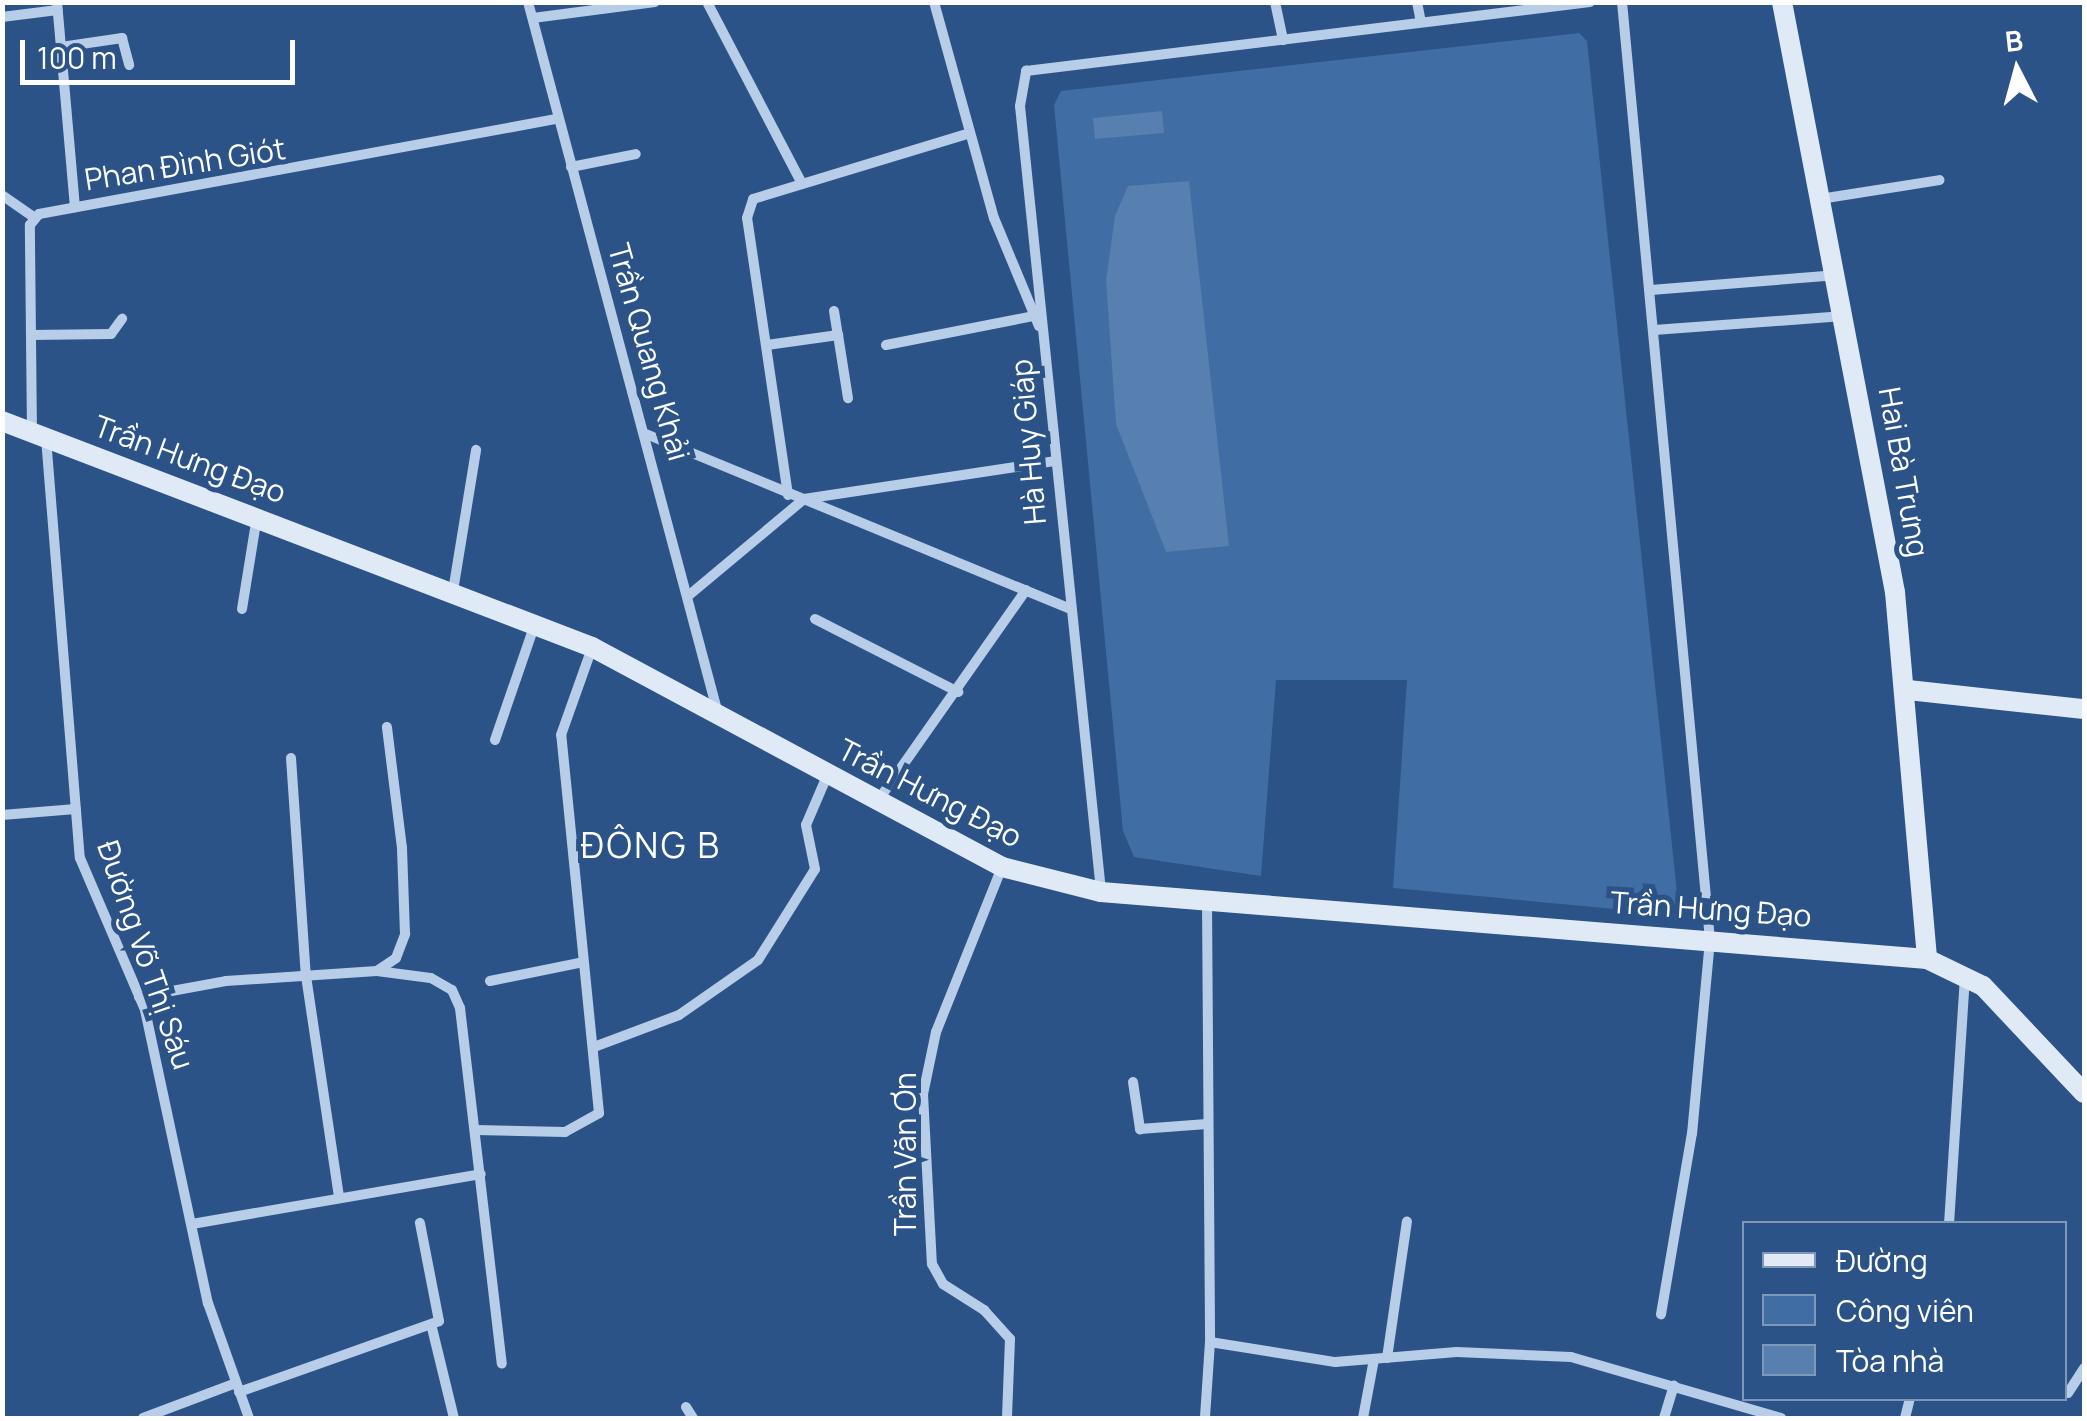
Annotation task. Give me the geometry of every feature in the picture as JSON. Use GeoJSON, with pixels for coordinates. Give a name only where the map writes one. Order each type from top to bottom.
{"type":"FeatureCollection","features":[{"type":"Feature","properties":{"kind":"main road","name":"Hai Bà Trưng"},"geometry":{"type":"LineString","coordinates":[[1782,2],[1819,200],[1838,275],[1908,690],[1927,958]]}},
{"type":"Feature","properties":{"kind":"main road","name":"Trần Hưng Đạo"},"geometry":{"type":"LineString","coordinates":[[2,421],[257,515],[592,646],[1002,868],[1101,892],[1208,896],[1927,958],[1965,975],[2084,1093]]}},
{"type":"Feature","properties":{"kind":"main road"},"geometry":{"type":"LineString","coordinates":[[1908,690],[2084,709]]}},
{"type":"Feature","properties":{"kind":"street","name":"Trần Quang Khải"},"geometry":{"type":"LineString","coordinates":[[528,2],[556,119],[646,434],[718,716]]}},
{"type":"Feature","properties":{"kind":"street"},"geometry":{"type":"LineString","coordinates":[[533,18],[655,2]]}},
{"type":"Feature","properties":{"kind":"street"},"geometry":{"type":"LineString","coordinates":[[707,2],[800,180]]}},
{"type":"Feature","properties":{"kind":"street","name":"Hà Huy Giáp"},"geometry":{"type":"LineString","coordinates":[[934,2],[967,134],[1042,331],[1101,892]]}},
{"type":"Feature","properties":{"kind":"street"},"geometry":{"type":"LineString","coordinates":[[1275,2],[1283,40]]}},
{"type":"Feature","properties":{"kind":"street"},"geometry":{"type":"LineString","coordinates":[[1418,2],[1421,22]]}},
{"type":"Feature","properties":{"kind":"street"},"geometry":{"type":"LineString","coordinates":[[1042,331],[1020,106],[1026,71],[1590,2]]}},
{"type":"Feature","properties":{"kind":"street"},"geometry":{"type":"LineString","coordinates":[[1622,2],[1710,940],[1692,1133],[1661,1314]]}},
{"type":"Feature","properties":{"kind":"street"},"geometry":{"type":"LineString","coordinates":[[2,17],[58,6],[75,207]]}},
{"type":"Feature","properties":{"kind":"street"},"geometry":{"type":"LineString","coordinates":[[61,47],[122,38],[128,65]]}},
{"type":"Feature","properties":{"kind":"street","name":"Phan Đình Giót"},"geometry":{"type":"LineString","coordinates":[[35,218],[75,207],[291,174],[556,119]]}},
{"type":"Feature","properties":{"kind":"street"},"geometry":{"type":"LineString","coordinates":[[788,495],[747,218],[753,199],[800,180],[967,134]]}},
{"type":"Feature","properties":{"kind":"street"},"geometry":{"type":"LineString","coordinates":[[571,168],[636,154]]}},
{"type":"Feature","properties":{"kind":"street"},"geometry":{"type":"LineString","coordinates":[[1819,200],[1940,180]]}},
{"type":"Feature","properties":{"kind":"street"},"geometry":{"type":"LineString","coordinates":[[2,195],[35,218],[30,334],[39,435]]}},
{"type":"Feature","properties":{"kind":"street"},"geometry":{"type":"LineString","coordinates":[[1650,290],[1838,275]]}},
{"type":"Feature","properties":{"kind":"street"},"geometry":{"type":"LineString","coordinates":[[834,311],[848,398]]}},
{"type":"Feature","properties":{"kind":"street"},"geometry":{"type":"LineString","coordinates":[[886,345],[1034,316]]}},
{"type":"Feature","properties":{"kind":"street"},"geometry":{"type":"LineString","coordinates":[[1654,330],[1845,316]]}},
{"type":"Feature","properties":{"kind":"street"},"geometry":{"type":"LineString","coordinates":[[30,334],[111,334],[122,319]]}},
{"type":"Feature","properties":{"kind":"street"},"geometry":{"type":"LineString","coordinates":[[767,345],[838,335]]}},
{"type":"Feature","properties":{"kind":"street"},"geometry":{"type":"LineString","coordinates":[[646,434],[1069,608]]}},
{"type":"Feature","properties":{"kind":"street","name":"Đường Võ Thị Sáu"},"geometry":{"type":"LineString","coordinates":[[39,435],[80,858],[139,997],[192,1224],[250,1418]]}},
{"type":"Feature","properties":{"kind":"street"},"geometry":{"type":"LineString","coordinates":[[452,590],[476,450]]}},
{"type":"Feature","properties":{"kind":"street"},"geometry":{"type":"LineString","coordinates":[[688,596],[804,500],[1054,461]]}},
{"type":"Feature","properties":{"kind":"street"},"geometry":{"type":"LineString","coordinates":[[242,609],[257,515]]}},
{"type":"Feature","properties":{"kind":"street"},"geometry":{"type":"LineString","coordinates":[[877,803],[1026,590]]}},
{"type":"Feature","properties":{"kind":"street"},"geometry":{"type":"LineString","coordinates":[[815,620],[958,692]]}},
{"type":"Feature","properties":{"kind":"street"},"geometry":{"type":"LineString","coordinates":[[496,740],[536,624]]}},
{"type":"Feature","properties":{"kind":"street"},"geometry":{"type":"LineString","coordinates":[[475,1130],[545,1134],[592,1123],[602,1099],[561,735],[592,646]]}},
{"type":"Feature","properties":{"kind":"street"},"geometry":{"type":"LineString","coordinates":[[377,971],[396,958],[405,934],[387,726]]}},
{"type":"Feature","properties":{"kind":"street"},"geometry":{"type":"LineString","coordinates":[[292,758],[306,976],[340,1197]]}},
{"type":"Feature","properties":{"kind":"street"},"geometry":{"type":"LineString","coordinates":[[594,1047],[679,1015],[758,960],[814,869],[806,825],[827,776]]}},
{"type":"Feature","properties":{"kind":"street"},"geometry":{"type":"LineString","coordinates":[[2,814],[76,809]]}},
{"type":"Feature","properties":{"kind":"street","name":"Trần Văn Ơn"},"geometry":{"type":"LineString","coordinates":[[1002,868],[936,1032],[923,1094],[932,1264],[942,1284],[984,1310],[1010,1338],[1007,1418]]}},
{"type":"Feature","properties":{"kind":"street"},"geometry":{"type":"LineString","coordinates":[[1205,1417],[1210,1342],[1206,1124],[1208,896]]}},
{"type":"Feature","properties":{"kind":"street"},"geometry":{"type":"LineString","coordinates":[[490,981],[584,962]]}},
{"type":"Feature","properties":{"kind":"street"},"geometry":{"type":"LineString","coordinates":[[139,997],[377,971],[431,978],[452,990],[481,1174],[502,1364]]}},
{"type":"Feature","properties":{"kind":"street"},"geometry":{"type":"LineString","coordinates":[[1949,1221],[1965,975]]}},
{"type":"Feature","properties":{"kind":"street"},"geometry":{"type":"LineString","coordinates":[[1133,1082],[1140,1129],[1206,1124]]}},
{"type":"Feature","properties":{"kind":"street"},"geometry":{"type":"LineString","coordinates":[[192,1224],[481,1174]]}},
{"type":"Feature","properties":{"kind":"street"},"geometry":{"type":"LineString","coordinates":[[1387,1358],[1407,1220]]}},
{"type":"Feature","properties":{"kind":"street"},"geometry":{"type":"LineString","coordinates":[[143,1418],[432,1328],[439,1321],[420,1222]]}},
{"type":"Feature","properties":{"kind":"street"},"geometry":{"type":"LineString","coordinates":[[432,1328],[454,1418]]}},
{"type":"Feature","properties":{"kind":"street"},"geometry":{"type":"LineString","coordinates":[[1210,1342],[1335,1362],[1558,1356],[1782,1418]]}},
{"type":"Feature","properties":{"kind":"street"},"geometry":{"type":"LineString","coordinates":[[1363,1418],[1374,1359]]}},
{"type":"Feature","properties":{"kind":"street"},"geometry":{"type":"LineString","coordinates":[[2068,1393],[2084,1368]]}},
{"type":"Feature","properties":{"kind":"street"},"geometry":{"type":"LineString","coordinates":[[1664,1418],[1674,1385]]}},
{"type":"Feature","properties":{"kind":"street"},"geometry":{"type":"LineString","coordinates":[[686,1407],[693,1418]]}},
{"type":"Feature","properties":{"kind":"green space"},"geometry":{"type":"Polygon","coordinates":[[[1579,33],[1587,41],[1678,902],[1667,914],[1393,888],[1407,680],[1276,680],[1261,876],[1134,857],[1123,831],[1054,105],[1061,91],[1579,33]]]}},
{"type":"Feature","properties":{"kind":"building"},"geometry":{"type":"Polygon","coordinates":[[[1162,111],[1164,133],[1095,139],[1093,118],[1162,111]]]}},
{"type":"Feature","properties":{"kind":"building"},"geometry":{"type":"Polygon","coordinates":[[[1189,181],[1229,546],[1166,552],[1116,424],[1106,280],[1115,216],[1128,186],[1189,181]]]}},
{"type":"Feature","properties":{"kind":"district","name":"ĐÔNG B"},"geometry":{"type":"Point","coordinates":[651,845]}}]}
